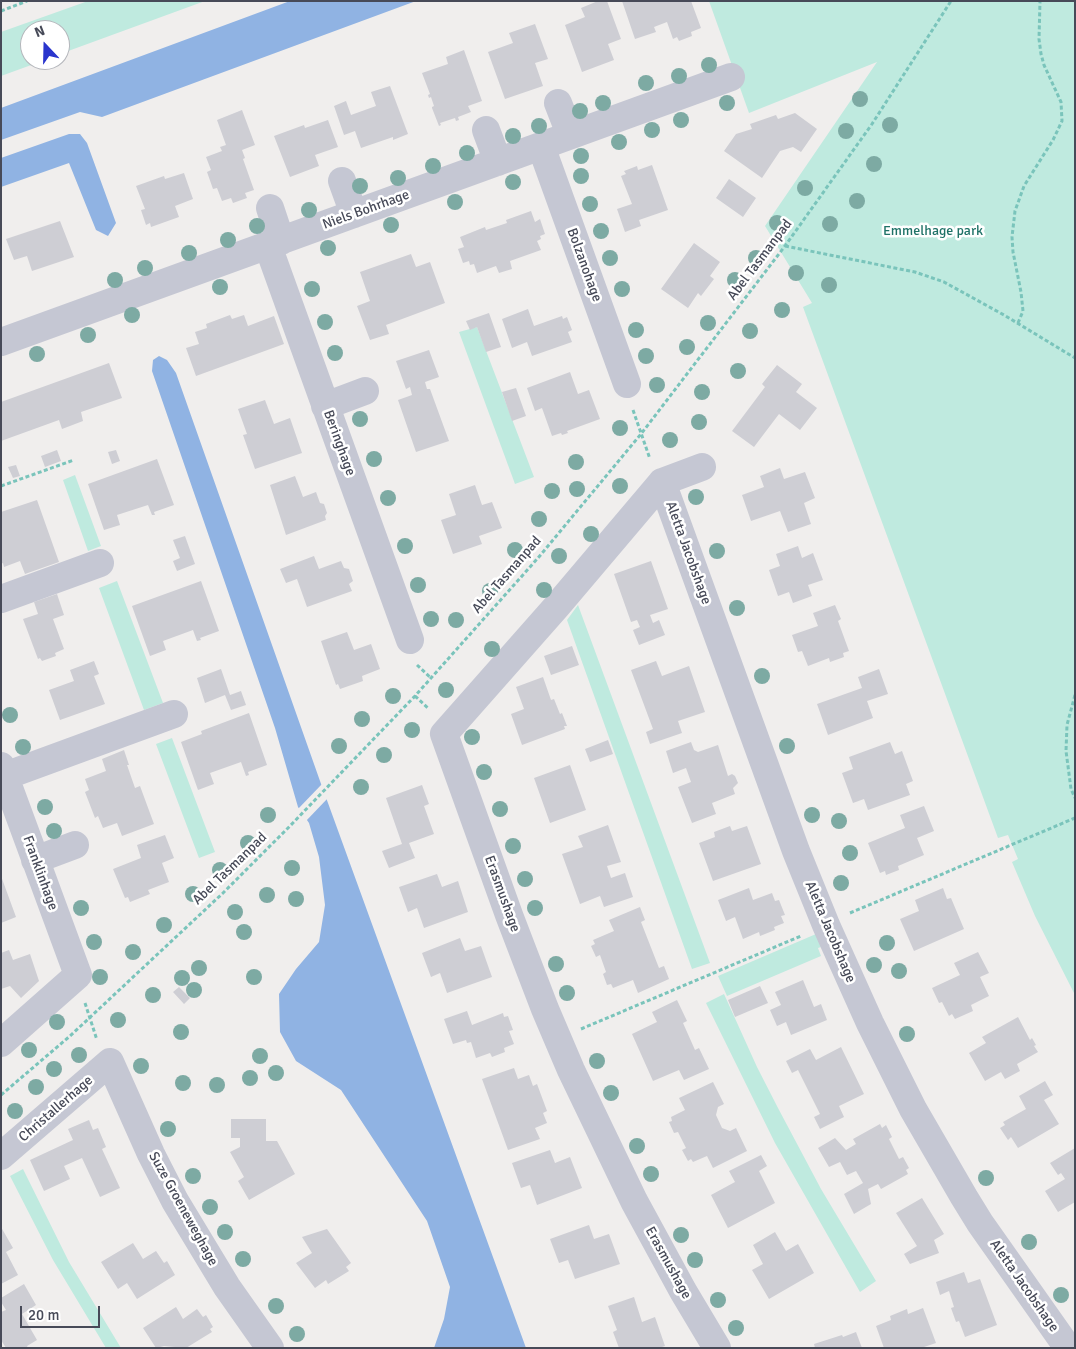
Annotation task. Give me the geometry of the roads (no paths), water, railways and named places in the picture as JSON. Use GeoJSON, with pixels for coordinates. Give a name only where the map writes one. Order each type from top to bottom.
{"type":"FeatureCollection","features":[{"type":"Feature","properties":{"kind":"street","name":"Niels Bohrhage"},"geometry":{"type":"LineString","coordinates":[[1,342],[731,77]]}},
{"type":"Feature","properties":{"kind":"street"},"geometry":{"type":"LineString","coordinates":[[558,103],[570,134]]}},
{"type":"Feature","properties":{"kind":"street"},"geometry":{"type":"LineString","coordinates":[[486,130],[498,162]]}},
{"type":"Feature","properties":{"kind":"street","name":"Bolzanohage"},"geometry":{"type":"LineString","coordinates":[[541,146],[629,396]]}},
{"type":"Feature","properties":{"kind":"street"},"geometry":{"type":"LineString","coordinates":[[342,182],[354,214]]}},
{"type":"Feature","properties":{"kind":"street","name":"Beringhage"},"geometry":{"type":"LineString","coordinates":[[270,208],[274,244],[325,406],[410,640]]}},
{"type":"Feature","properties":{"kind":"street"},"geometry":{"type":"LineString","coordinates":[[325,406],[365,391]]}},
{"type":"Feature","properties":{"kind":"street"},"geometry":{"type":"LineString","coordinates":[[657,474],[702,467]]}},
{"type":"Feature","properties":{"kind":"street","name":"Erasmushage"},"geometry":{"type":"LineString","coordinates":[[657,474],[569,592],[444,734],[509,915],[571,1070],[634,1201],[679,1284],[717,1348]]}},
{"type":"Feature","properties":{"kind":"street","name":"Aletta Jacobshage"},"geometry":{"type":"LineString","coordinates":[[657,474],[796,851],[826,925],[870,1023],[913,1109],[968,1203],[1068,1348]]}},
{"type":"Feature","properties":{"kind":"street"},"geometry":{"type":"LineString","coordinates":[[1,599],[100,563]]}},
{"type":"Feature","properties":{"kind":"street"},"geometry":{"type":"LineString","coordinates":[[3,771],[174,714]]}},
{"type":"Feature","properties":{"kind":"street","name":"Franklinhage"},"geometry":{"type":"LineString","coordinates":[[1,1043],[79,987],[78,975],[3,771]]}},
{"type":"Feature","properties":{"kind":"street"},"geometry":{"type":"LineString","coordinates":[[35,860],[76,845]]}},
{"type":"Feature","properties":{"kind":"street","name":"Christallerhage"},"geometry":{"type":"LineString","coordinates":[[1,1156],[105,1054]]}},
{"type":"Feature","properties":{"kind":"street","name":"Suze Groeneweghage"},"geometry":{"type":"LineString","coordinates":[[105,1054],[151,1154],[175,1200],[216,1270],[270,1348]]}},
{"type":"Feature","properties":{"kind":"water"},"geometry":{"type":"Polygon","coordinates":[[[290,1],[416,1],[102,117],[80,112],[1,140],[1,108],[290,1]]]}},
{"type":"Feature","properties":{"kind":"water"},"geometry":{"type":"Polygon","coordinates":[[[69,134],[80,134],[87,143],[116,223],[108,236],[96,230],[69,163],[1,187],[1,158],[69,134]]]}},
{"type":"Feature","properties":{"kind":"water"},"geometry":{"type":"Polygon","coordinates":[[[159,356],[167,360],[176,373],[320,781],[526,1348],[434,1348],[444,1319],[450,1287],[427,1221],[341,1090],[296,1061],[280,1032],[279,994],[296,969],[319,942],[325,905],[319,857],[309,823],[298,807],[275,728],[152,371],[153,360],[159,356]]]}},
{"type":"Feature","properties":{"kind":"park label","name":"Emmelhage park"},"geometry":{"type":"Point","coordinates":[933,231]}}]}
